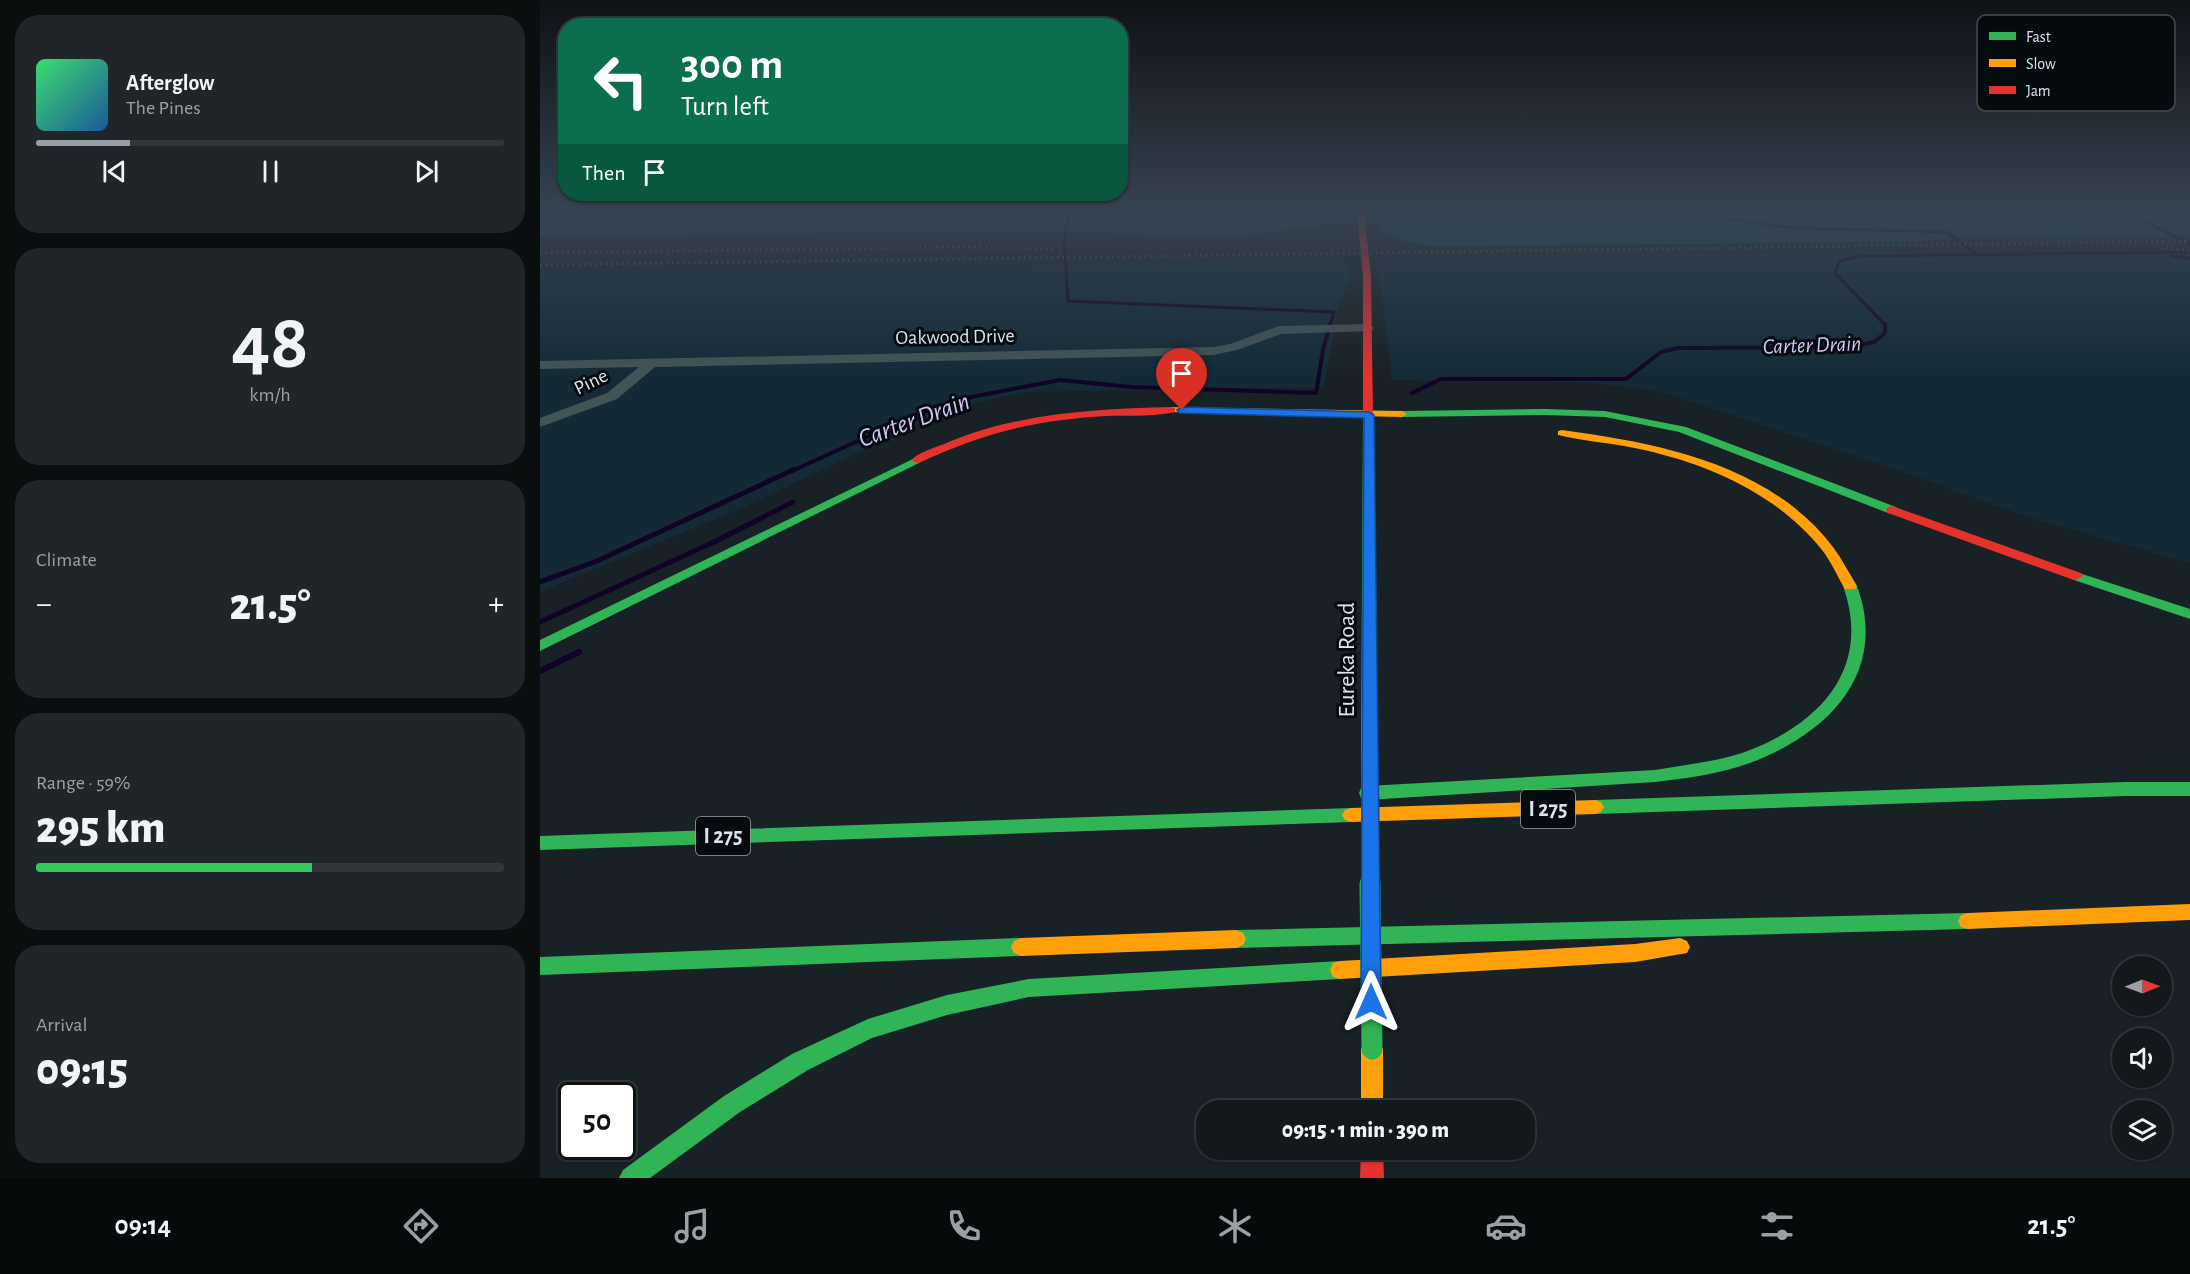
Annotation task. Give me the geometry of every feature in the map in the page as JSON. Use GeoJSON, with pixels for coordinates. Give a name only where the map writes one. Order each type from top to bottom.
{"type":"FeatureCollection","features":[{"type":"Feature","properties":{"kind":"main road","name":"Eureka Road"},"geometry":{"type":"LineString","coordinates":[[1366,266],[1372,1100]]}},
{"type":"Feature","properties":{"kind":"main road"},"geometry":{"type":"LineString","coordinates":[[540,646],[916,460],[955,443],[1008,426],[1053,417],[1122,411],[1369,415],[1574,412],[1605,414],[1655,422],[1703,436],[1911,517],[2043,565],[2190,614]]}},
{"type":"Feature","properties":{"kind":"main road"},"geometry":{"type":"LineString","coordinates":[[1369,415],[1487,427]]}},
{"type":"Feature","properties":{"kind":"main road"},"geometry":{"type":"LineString","coordinates":[[1359,794],[1641,778],[1726,763],[1789,740],[1826,712],[1854,671],[1862,637],[1858,608],[1847,577],[1823,540],[1781,503],[1730,474],[1678,454],[1602,437],[1543,432]]}},
{"type":"Feature","properties":{"kind":"main road","name":"I 275"},"geometry":{"type":"LineString","coordinates":[[540,843],[2190,789]]}},
{"type":"Feature","properties":{"kind":"main road"},"geometry":{"type":"LineString","coordinates":[[907,830],[1181,807]]}},
{"type":"Feature","properties":{"kind":"main road"},"geometry":{"type":"LineString","coordinates":[[540,966],[1300,936],[1871,925],[2190,912]]}},
{"type":"Feature","properties":{"kind":"main road"},"geometry":{"type":"LineString","coordinates":[[1730,942],[1871,925]]}},
{"type":"Feature","properties":{"kind":"main road"},"geometry":{"type":"LineString","coordinates":[[632,1178],[732,1104],[800,1062],[868,1029],[957,1003],[1029,988],[1635,953],[1694,946]]}},
{"type":"Feature","properties":{"kind":"main road"},"geometry":{"type":"LineString","coordinates":[[1372,1160],[1372,1178]]}},
{"type":"Feature","properties":{"kind":"street","name":"Oakwood Drive"},"geometry":{"type":"LineString","coordinates":[[540,365],[1214,351],[1233,347],[1279,330],[1368,328]]}},
{"type":"Feature","properties":{"kind":"street","name":"Pine"},"geometry":{"type":"LineString","coordinates":[[540,423],[612,396],[651,363]]}},
{"type":"Feature","properties":{"kind":"shaded area"},"geometry":{"type":"Polygon","coordinates":[[[1010,266],[1349,266],[1349,279],[1338,310],[1324,387],[1024,392],[981,402],[922,422],[742,508],[540,592],[540,273],[1010,266]]]}},
{"type":"Feature","properties":{"kind":"shaded area"},"geometry":{"type":"Polygon","coordinates":[[[1374,266],[2190,266],[2190,563],[2031,518],[1884,465],[1674,396],[1648,390],[1596,383],[1392,380],[1382,293],[1374,266]]]}},
{"type":"Feature","properties":{"kind":"waterway"},"geometry":{"type":"LineString","coordinates":[[1066,266],[1068,301],[1334,312],[1330,326]]}},
{"type":"Feature","properties":{"kind":"waterway","name":"Carter Drain"},"geometry":{"type":"LineString","coordinates":[[1837,266],[1835,273],[1885,325]]}},
{"type":"Feature","properties":{"kind":"waterway","name":"Carter Drain"},"geometry":{"type":"LineString","coordinates":[[792,471],[919,413],[971,397],[1060,380],[1131,387],[1316,393],[1330,324]]}},
{"type":"Feature","properties":{"kind":"waterway","name":"Carter Drain"},"geometry":{"type":"LineString","coordinates":[[1412,393],[1441,379],[1626,379],[1661,352],[1678,348],[1851,347],[1874,342],[1885,333],[1885,325]]}},
{"type":"Feature","properties":{"kind":"waterway","name":"Carter Drain"},"geometry":{"type":"LineString","coordinates":[[540,582],[597,561],[795,469]]}},
{"type":"Feature","properties":{"kind":"waterway"},"geometry":{"type":"LineString","coordinates":[[540,622],[714,542],[793,502]]}},
{"type":"Feature","properties":{"kind":"waterway"},"geometry":{"type":"LineString","coordinates":[[540,671],[579,652],[576,654]]}},
{"type":"Feature","properties":{"kind":"traffic: fast"},"geometry":{"type":"LineString","coordinates":[[1402,414],[1545,412],[1605,414],[1682,429],[1892,510]]}},
{"type":"Feature","properties":{"kind":"traffic: fast"},"geometry":{"type":"LineString","coordinates":[[1368,416],[1369,744]]}},
{"type":"Feature","properties":{"kind":"traffic: fast"},"geometry":{"type":"LineString","coordinates":[[540,646],[917,460]]}},
{"type":"Feature","properties":{"kind":"traffic: fast"},"geometry":{"type":"LineString","coordinates":[[2076,576],[2190,614]]}},
{"type":"Feature","properties":{"kind":"traffic: fast"},"geometry":{"type":"LineString","coordinates":[[1367,793],[1655,776],[1701,769],[1744,758],[1784,742],[1818,718],[1851,674],[1858,649],[1860,624],[1850,586]]}},
{"type":"Feature","properties":{"kind":"traffic: fast"},"geometry":{"type":"LineString","coordinates":[[1369,744],[1372,1049]]}},
{"type":"Feature","properties":{"kind":"traffic: fast"},"geometry":{"type":"LineString","coordinates":[[1595,807],[2125,789],[2190,789]]}},
{"type":"Feature","properties":{"kind":"traffic: fast"},"geometry":{"type":"LineString","coordinates":[[540,843],[1351,815]]}},
{"type":"Feature","properties":{"kind":"traffic: fast"},"geometry":{"type":"LineString","coordinates":[[1236,939],[1968,921]]}},
{"type":"Feature","properties":{"kind":"traffic: fast"},"geometry":{"type":"LineString","coordinates":[[540,966],[1021,947]]}},
{"type":"Feature","properties":{"kind":"traffic: fast"},"geometry":{"type":"LineString","coordinates":[[631,1178],[732,1104],[800,1062],[868,1029],[947,1005],[1029,988],[1340,970]]}},
{"type":"Feature","properties":{"kind":"traffic: slow"},"geometry":{"type":"LineString","coordinates":[[1171,410],[1402,414]]}},
{"type":"Feature","properties":{"kind":"traffic: slow"},"geometry":{"type":"LineString","coordinates":[[1562,433],[1646,447],[1687,458],[1728,473],[1765,493],[1799,518],[1828,549],[1850,586]]}},
{"type":"Feature","properties":{"kind":"traffic: slow"},"geometry":{"type":"LineString","coordinates":[[1351,815],[1595,807]]}},
{"type":"Feature","properties":{"kind":"traffic: slow"},"geometry":{"type":"LineString","coordinates":[[1968,921],[2190,912]]}},
{"type":"Feature","properties":{"kind":"traffic: slow"},"geometry":{"type":"LineString","coordinates":[[1021,947],[1236,939]]}},
{"type":"Feature","properties":{"kind":"traffic: slow"},"geometry":{"type":"LineString","coordinates":[[1340,970],[1635,953],[1680,947]]}},
{"type":"Feature","properties":{"kind":"traffic: slow"},"geometry":{"type":"LineString","coordinates":[[1372,1049],[1372,1100]]}},
{"type":"Feature","properties":{"kind":"traffic: jam"},"geometry":{"type":"LineString","coordinates":[[1366,266],[1368,416]]}},
{"type":"Feature","properties":{"kind":"traffic: jam"},"geometry":{"type":"LineString","coordinates":[[917,460],[980,433],[1020,423],[1096,413],[1171,410]]}},
{"type":"Feature","properties":{"kind":"traffic: jam"},"geometry":{"type":"LineString","coordinates":[[1892,510],[2076,576]]}},
{"type":"Feature","properties":{"kind":"traffic: jam"},"geometry":{"type":"LineString","coordinates":[[1372,1160],[1372,1178]]}},
{"type":"Feature","properties":{"kind":"route"},"geometry":{"type":"LineString","coordinates":[[1182,410],[1369,415],[1371,1002]]}}]}
